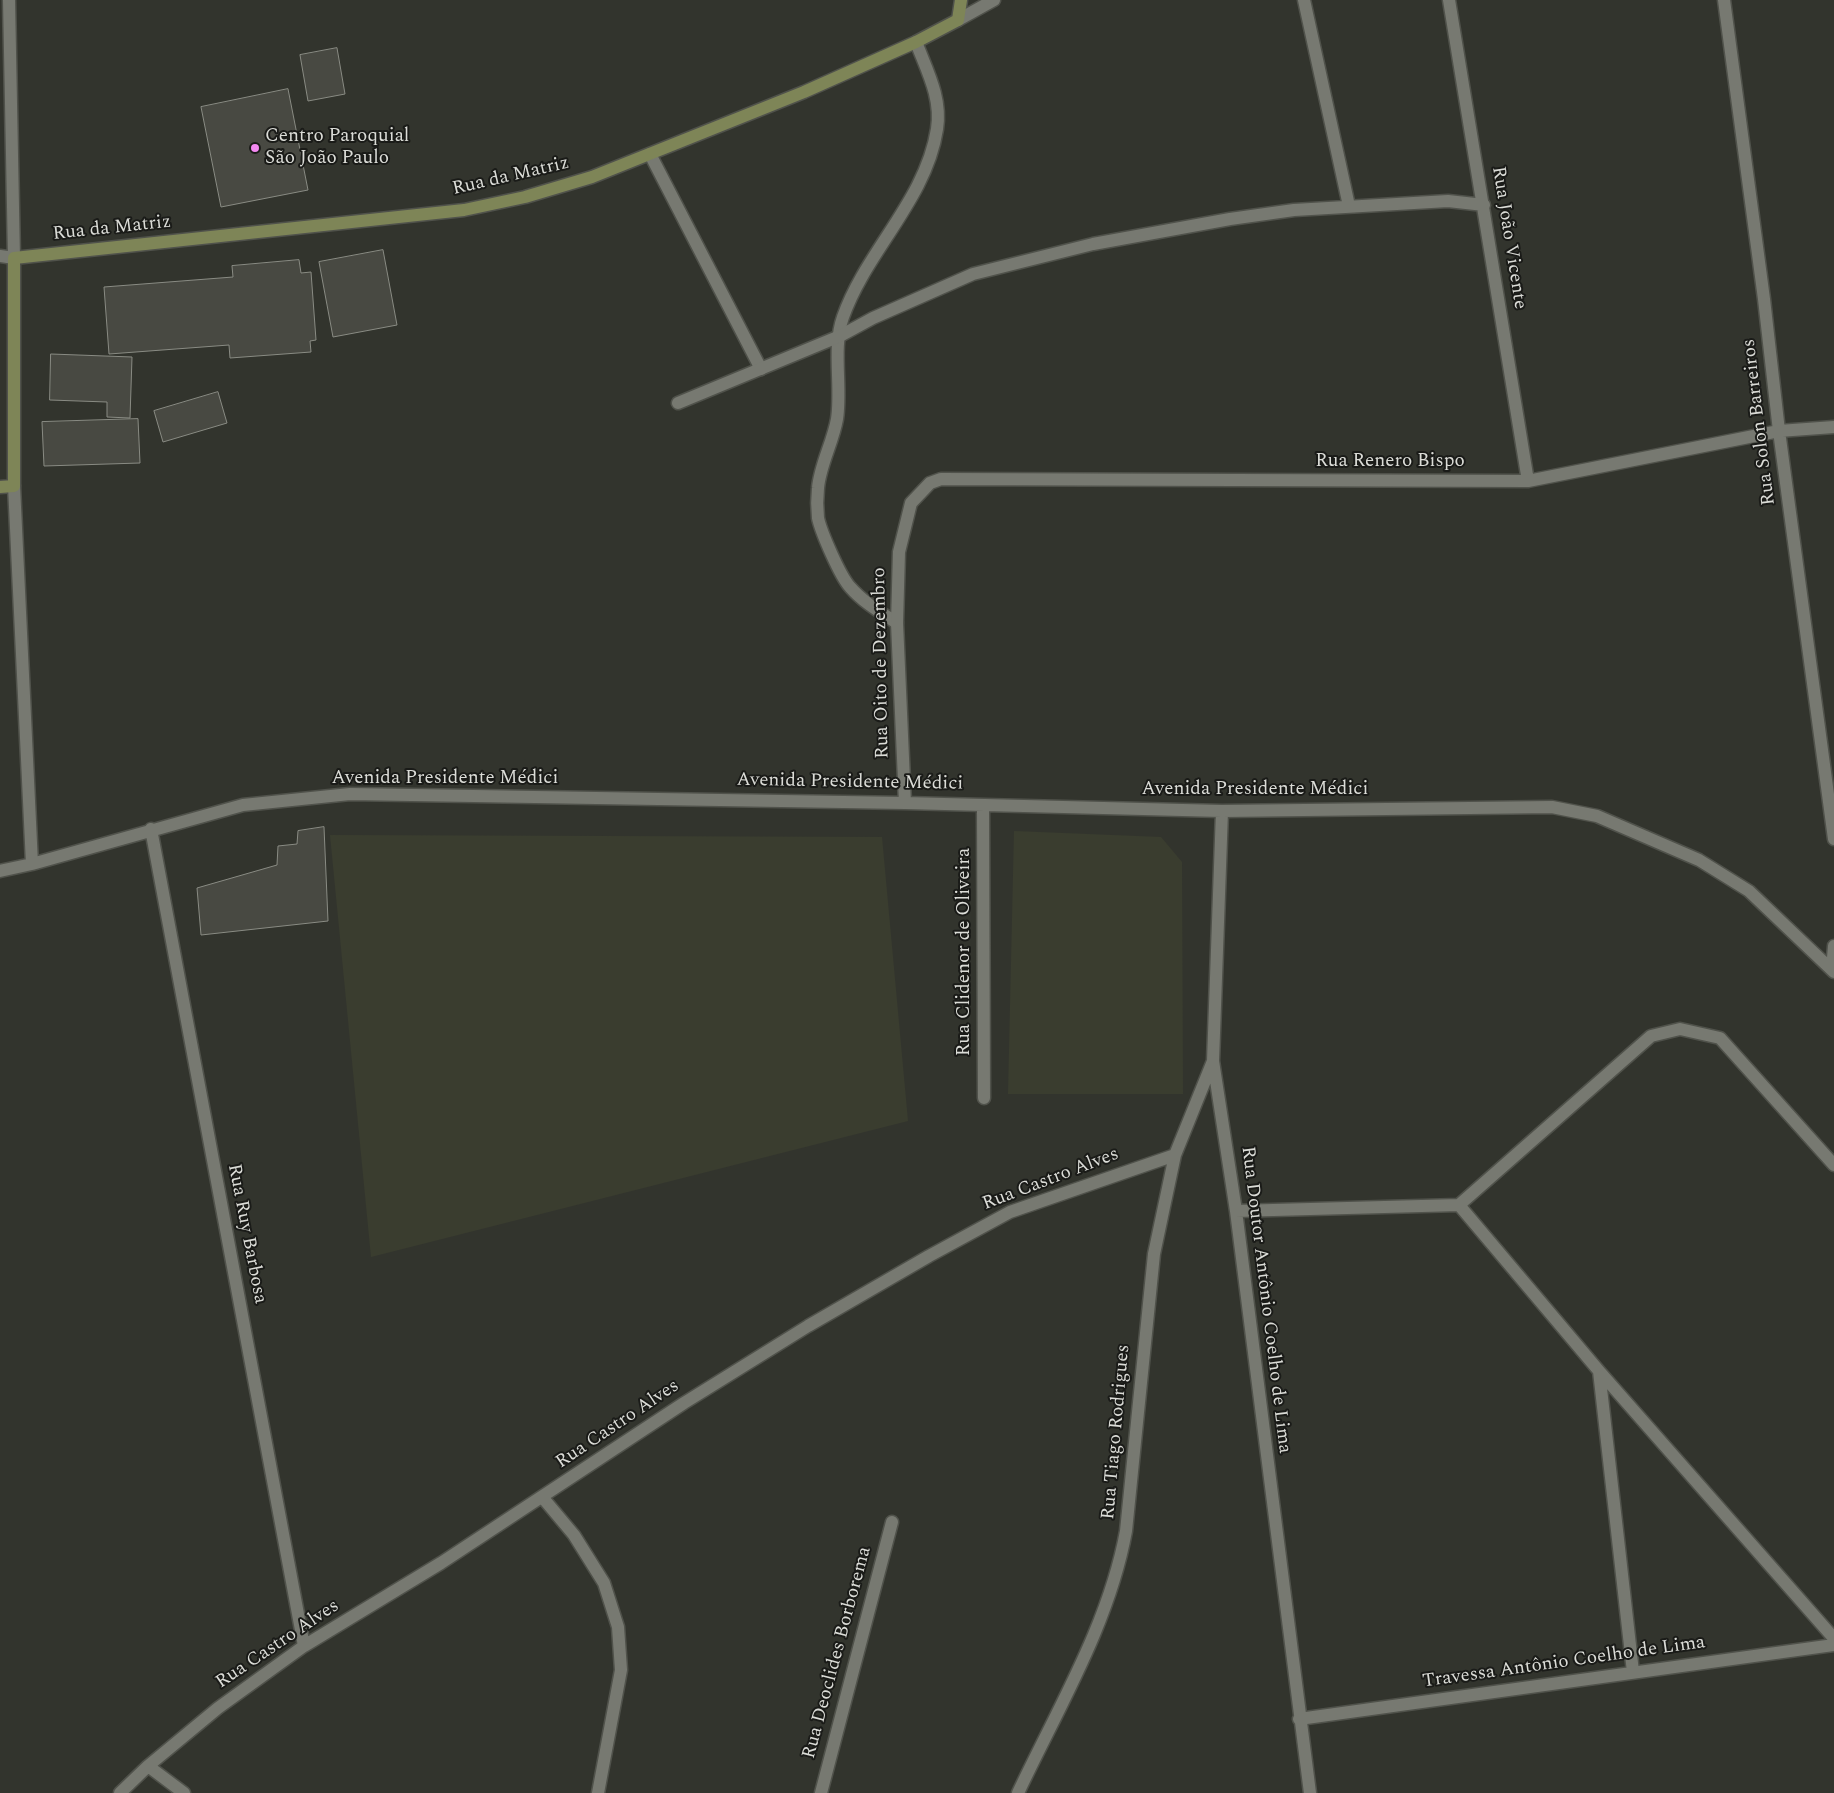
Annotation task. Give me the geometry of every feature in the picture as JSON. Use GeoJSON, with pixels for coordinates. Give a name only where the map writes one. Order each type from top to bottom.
{"type":"FeatureCollection","features":[{"type":"Feature","properties":{"kind":"main road"},"geometry":{"type":"LineString","coordinates":[[958,20],[961,0]]}},
{"type":"Feature","properties":{"kind":"main road","name":"Rua da Matriz"},"geometry":{"type":"LineString","coordinates":[[14,258],[464,210],[526,197],[582,180],[804,92],[916,42],[958,20]]}},
{"type":"Feature","properties":{"kind":"main road"},"geometry":{"type":"LineString","coordinates":[[0,487],[14,486],[14,258]]}},
{"type":"Feature","properties":{"kind":"street"},"geometry":{"type":"LineString","coordinates":[[9,0],[14,258]]}},
{"type":"Feature","properties":{"kind":"street","name":"Rua da Matriz"},"geometry":{"type":"LineString","coordinates":[[958,20],[994,0]]}},
{"type":"Feature","properties":{"kind":"street"},"geometry":{"type":"LineString","coordinates":[[1304,0],[1349,206]]}},
{"type":"Feature","properties":{"kind":"street","name":"Rua João Vicente"},"geometry":{"type":"LineString","coordinates":[[1449,0],[1528,481]]}},
{"type":"Feature","properties":{"kind":"street","name":"Rua Solon Barreiros"},"geometry":{"type":"LineString","coordinates":[[1724,0],[1834,839]]}},
{"type":"Feature","properties":{"kind":"street"},"geometry":{"type":"LineString","coordinates":[[898,623],[867,604],[848,586],[836,563],[818,519],[818,487],[837,418],[842,318],[869,261],[915,192],[937,129],[938,99],[916,42]]}},
{"type":"Feature","properties":{"kind":"street"},"geometry":{"type":"LineString","coordinates":[[650,154],[761,369]]}},
{"type":"Feature","properties":{"kind":"street"},"geometry":{"type":"LineString","coordinates":[[678,403],[840,336],[873,318],[981,272],[1093,244],[1294,210],[1448,201],[1484,205]]}},
{"type":"Feature","properties":{"kind":"street","name":"Rua da Matriz"},"geometry":{"type":"LineString","coordinates":[[0,256],[14,258]]}},
{"type":"Feature","properties":{"kind":"street","name":"Rua Renero Bispo"},"geometry":{"type":"LineString","coordinates":[[941,479],[1528,481],[1779,431],[1834,427]]}},
{"type":"Feature","properties":{"kind":"street","name":"Rua Oito de Dezembro"},"geometry":{"type":"LineString","coordinates":[[905,803],[898,623],[899,552],[905,520],[911,503],[920,491],[930,483],[941,479]]}},
{"type":"Feature","properties":{"kind":"street"},"geometry":{"type":"LineString","coordinates":[[14,486],[32,864]]}},
{"type":"Feature","properties":{"kind":"street","name":"Avenida Presidente Médici"},"geometry":{"type":"LineString","coordinates":[[0,871],[32,864],[151,829],[243,805],[350,794],[905,803],[1222,811],[1552,807],[1597,816],[1699,860],[1749,892],[1833,971]]}},
{"type":"Feature","properties":{"kind":"street","name":"Rua Clidenor de Oliveira"},"geometry":{"type":"LineString","coordinates":[[983,805],[984,1098]]}},
{"type":"Feature","properties":{"kind":"street","name":"Rua Doutor Antônio Coelho de Lima"},"geometry":{"type":"LineString","coordinates":[[1222,811],[1213,1061],[1236,1211],[1299,1719],[1310,1793]]}},
{"type":"Feature","properties":{"kind":"street","name":"Rua Ruy Barbosa"},"geometry":{"type":"LineString","coordinates":[[151,829],[304,1646]]}},
{"type":"Feature","properties":{"kind":"street"},"geometry":{"type":"LineString","coordinates":[[1833,971],[1834,946]]}},
{"type":"Feature","properties":{"kind":"street"},"geometry":{"type":"LineString","coordinates":[[1236,1211],[1459,1205],[1651,1036],[1680,1029],[1720,1038],[1834,1165]]}},
{"type":"Feature","properties":{"kind":"street","name":"Rua Tiago Rodrigues"},"geometry":{"type":"LineString","coordinates":[[1018,1793],[1097,1627],[1119,1570],[1126,1531],[1154,1254],[1175,1156],[1213,1061]]}},
{"type":"Feature","properties":{"kind":"street","name":"Rua Castro Alves"},"geometry":{"type":"LineString","coordinates":[[120,1793],[148,1766],[218,1708],[304,1646],[433,1568],[543,1498],[692,1398],[808,1326],[928,1256],[1010,1212],[1175,1156]]}},
{"type":"Feature","properties":{"kind":"street"},"geometry":{"type":"LineString","coordinates":[[1459,1205],[1599,1371],[1833,1638]]}},
{"type":"Feature","properties":{"kind":"street"},"geometry":{"type":"LineString","coordinates":[[1599,1371],[1633,1672]]}},
{"type":"Feature","properties":{"kind":"street"},"geometry":{"type":"LineString","coordinates":[[543,1498],[574,1535],[604,1583],[618,1627],[621,1670],[598,1793]]}},
{"type":"Feature","properties":{"kind":"street","name":"Rua Deoclides Borborema"},"geometry":{"type":"LineString","coordinates":[[821,1793],[892,1522]]}},
{"type":"Feature","properties":{"kind":"street","name":"Travessa Antônio Coelho de Lima"},"geometry":{"type":"LineString","coordinates":[[1299,1719],[1819,1647],[1833,1638]]}},
{"type":"Feature","properties":{"kind":"street"},"geometry":{"type":"LineString","coordinates":[[148,1766],[184,1793]]}},
{"type":"Feature","properties":{"kind":"shaded area"},"geometry":{"type":"Polygon","coordinates":[[[1014,831],[1161,837],[1182,862],[1183,1094],[1008,1094],[1014,831]]]}},
{"type":"Feature","properties":{"kind":"shaded area"},"geometry":{"type":"Polygon","coordinates":[[[330,835],[882,837],[908,1121],[371,1257],[330,835]]]}},
{"type":"Feature","properties":{"kind":"building"},"geometry":{"type":"Polygon","coordinates":[[[337,48],[345,94],[308,101],[300,55],[337,48]]]}},
{"type":"Feature","properties":{"kind":"building","name":"Centro Paroquial São João Paulo"},"geometry":{"type":"Polygon","coordinates":[[[288,89],[308,190],[221,207],[201,107],[288,89]]]}},
{"type":"Feature","properties":{"kind":"building"},"geometry":{"type":"Polygon","coordinates":[[[383,250],[397,325],[333,337],[319,262],[383,250]]]}},
{"type":"Feature","properties":{"kind":"building"},"geometry":{"type":"Polygon","coordinates":[[[299,260],[301,273],[311,272],[316,340],[310,341],[311,352],[230,358],[229,345],[109,354],[104,287],[233,277],[232,266],[299,260]]]}},
{"type":"Feature","properties":{"kind":"building"},"geometry":{"type":"Polygon","coordinates":[[[51,354],[132,357],[130,418],[107,417],[107,402],[50,400],[51,354]]]}},
{"type":"Feature","properties":{"kind":"building"},"geometry":{"type":"Polygon","coordinates":[[[218,392],[227,423],[163,442],[154,411],[218,392]]]}},
{"type":"Feature","properties":{"kind":"building"},"geometry":{"type":"Polygon","coordinates":[[[138,419],[140,463],[44,466],[42,422],[138,419]]]}},
{"type":"Feature","properties":{"kind":"building"},"geometry":{"type":"Polygon","coordinates":[[[324,827],[328,921],[201,935],[197,888],[277,865],[278,846],[297,844],[298,831],[324,827]]]}},
{"type":"Feature","properties":{"kind":"place","name":"Centro Paroquial São João Paulo"},"geometry":{"type":"Point","coordinates":[255,148]}}]}
